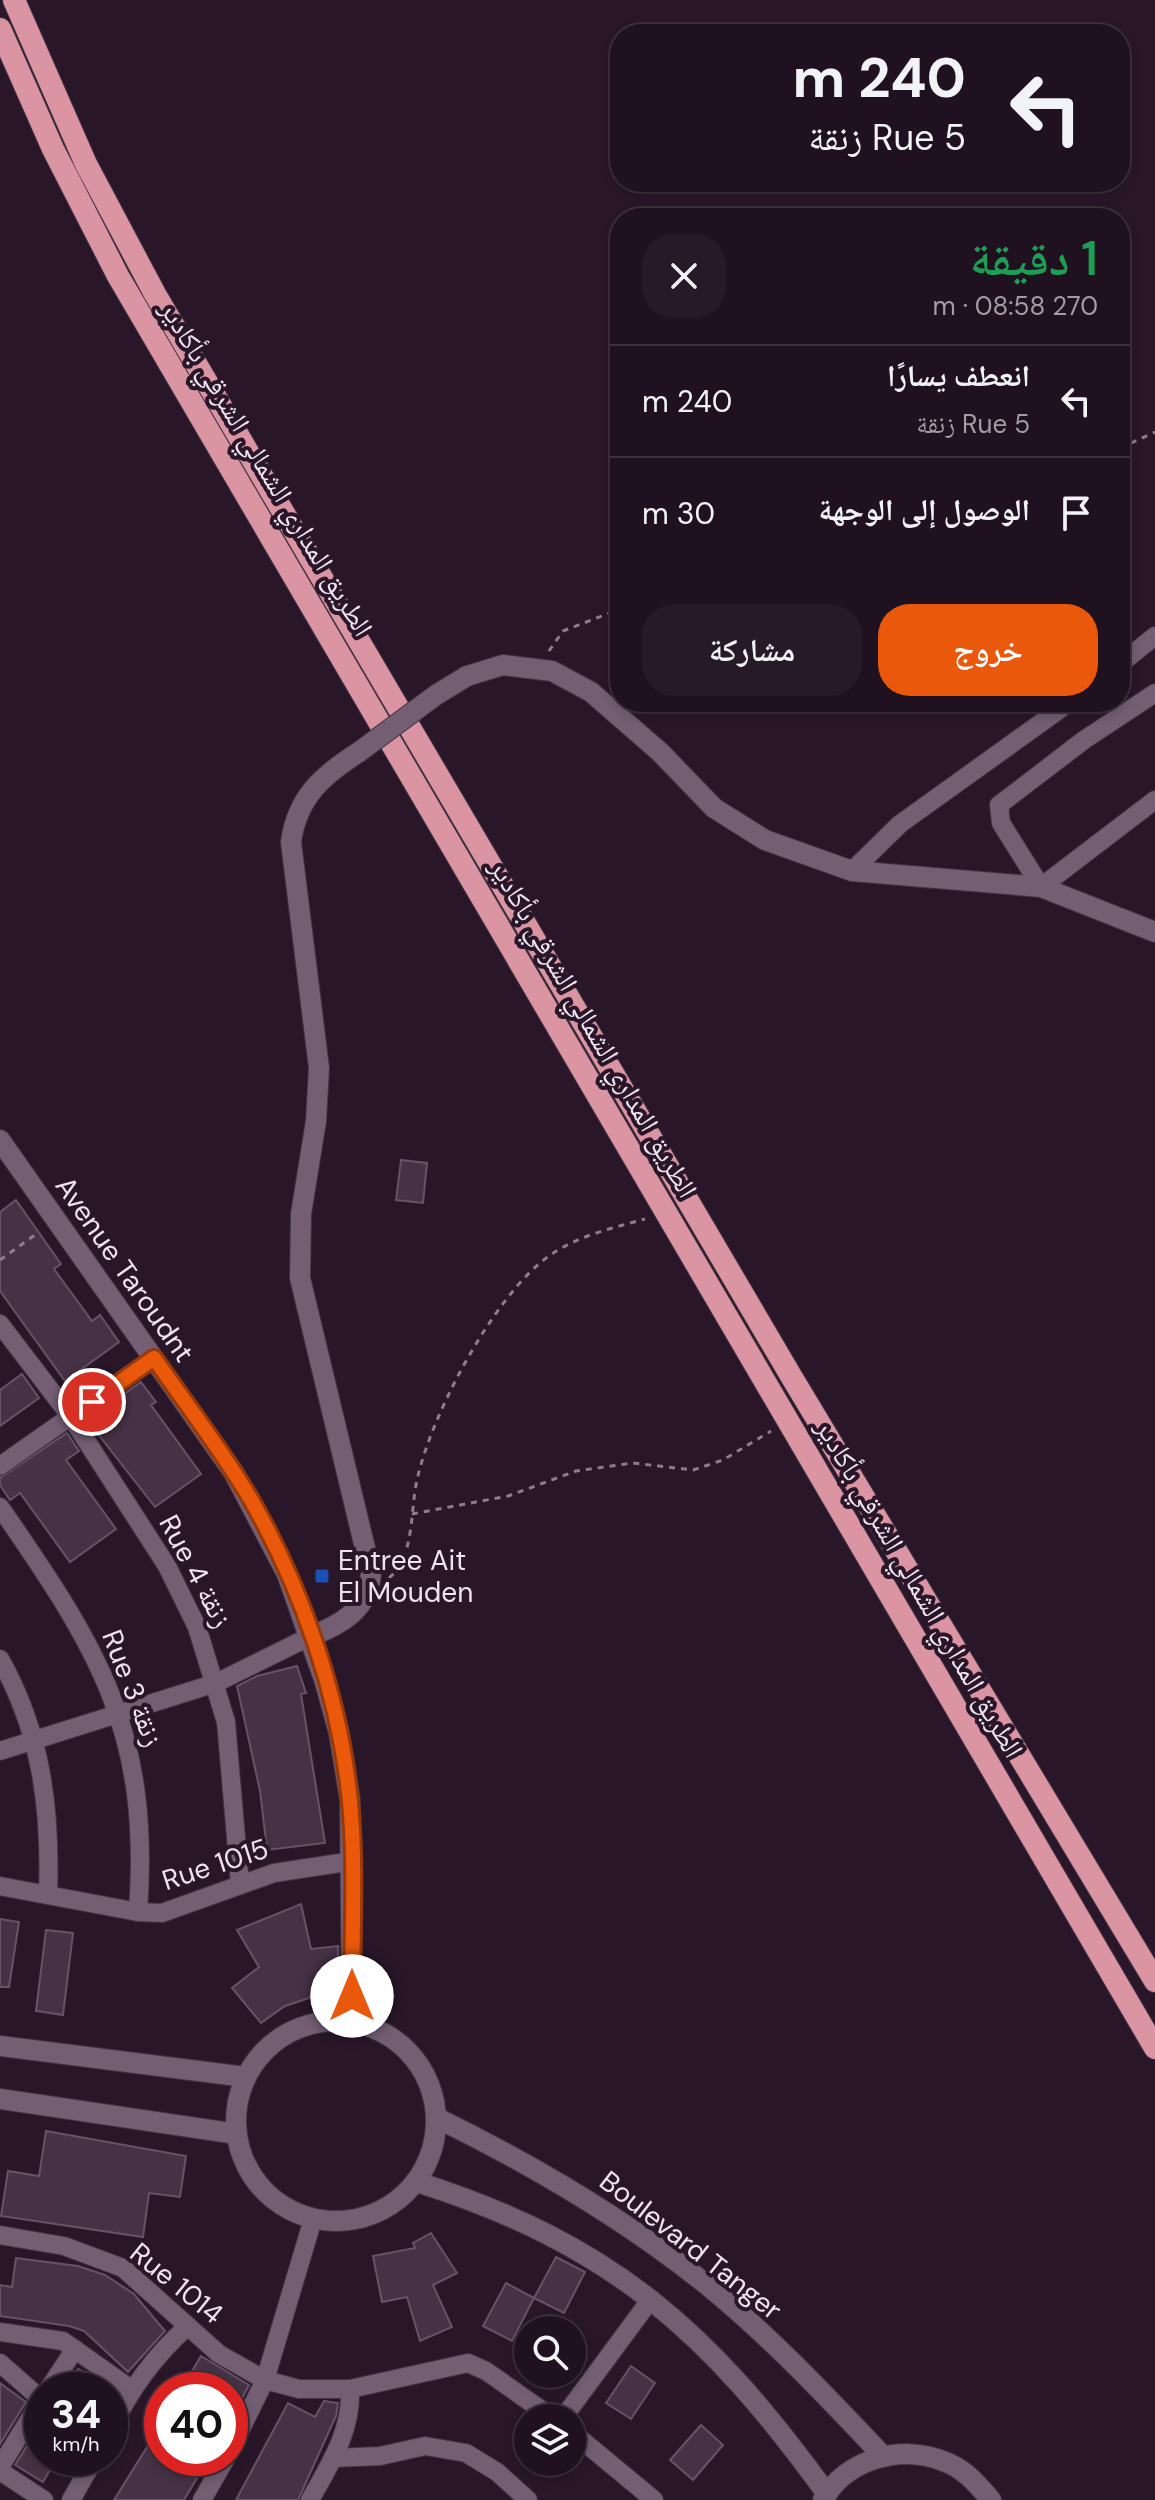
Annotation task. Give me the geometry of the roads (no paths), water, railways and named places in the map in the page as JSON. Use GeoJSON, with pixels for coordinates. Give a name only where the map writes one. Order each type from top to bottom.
{"type":"FeatureCollection","features":[{"type":"Feature","properties":{"kind":"highway","name":"الطريق المداري الشمالي الشرقي بأكادير"},"geometry":{"type":"LineString","coordinates":[[14,0],[86,164],[155,294],[791,1376],[1155,1981]]}},
{"type":"Feature","properties":{"kind":"highway","name":"الطريق المداري الشمالي الشرقي بأكادير"},"geometry":{"type":"LineString","coordinates":[[0,29],[53,149],[118,276],[1155,2048]]}},
{"type":"Feature","properties":{"kind":"street"},"geometry":{"type":"LineString","coordinates":[[1130,656],[1155,636]]}},
{"type":"Feature","properties":{"kind":"street"},"geometry":{"type":"LineString","coordinates":[[0,1751],[216,1683],[346,1620],[365,1599],[370,1582],[300,1278],[301,1214],[316,1121],[319,1068],[291,854],[296,817],[310,791],[331,770],[436,695],[484,670],[503,665],[538,667],[566,676],[610,708]]}},
{"type":"Feature","properties":{"kind":"street"},"geometry":{"type":"LineString","coordinates":[[1130,710],[1155,693]]}},
{"type":"Feature","properties":{"kind":"street"},"geometry":{"type":"LineString","coordinates":[[614,712],[730,820],[765,840],[852,871],[1041,887],[1155,932]]}},
{"type":"Feature","properties":{"kind":"street"},"geometry":{"type":"LineString","coordinates":[[852,871],[900,824],[1056,712]]}},
{"type":"Feature","properties":{"kind":"street"},"geometry":{"type":"LineString","coordinates":[[1041,887],[1001,823],[999,805],[1126,712]]}},
{"type":"Feature","properties":{"kind":"street"},"geometry":{"type":"LineString","coordinates":[[1041,887],[1155,800]]}},
{"type":"Feature","properties":{"kind":"street","name":"Avenue Taroudnt"},"geometry":{"type":"LineString","coordinates":[[0,1140],[154,1358],[256,1510],[287,1574],[311,1636],[345,1766],[353,1861],[352,2023]]}},
{"type":"Feature","properties":{"kind":"street","name":"Rue 4 زنقة"},"geometry":{"type":"LineString","coordinates":[[0,1324],[71,1417],[178,1586],[197,1627],[216,1683],[231,1755],[240,1884]]}},
{"type":"Feature","properties":{"kind":"street"},"geometry":{"type":"LineString","coordinates":[[0,1466],[154,1358]]}},
{"type":"Feature","properties":{"kind":"street","name":"Rue 3 زنقة"},"geometry":{"type":"LineString","coordinates":[[0,1507],[85,1634],[118,1715],[139,1800],[141,1848],[138,1912]]}},
{"type":"Feature","properties":{"kind":"street"},"geometry":{"type":"LineString","coordinates":[[0,1659],[35,1740],[48,1808],[48,1895]]}},
{"type":"Feature","properties":{"kind":"street","name":"Rue 1015"},"geometry":{"type":"LineString","coordinates":[[0,1886],[138,1912],[173,1910],[240,1884],[295,1868],[353,1861]]}},
{"type":"Feature","properties":{"kind":"street"},"geometry":{"type":"LineString","coordinates":[[326,2021],[352,2023],[394,2040],[411,2055],[433,2095],[437,2118],[435,2141],[417,2182],[381,2211],[348,2220],[313,2219],[285,2208],[262,2188],[245,2163],[235,2115],[246,2077],[259,2056],[278,2039],[301,2027],[326,2021]]}},
{"type":"Feature","properties":{"kind":"street"},"geometry":{"type":"LineString","coordinates":[[0,2046],[246,2077]]}},
{"type":"Feature","properties":{"kind":"street"},"geometry":{"type":"LineString","coordinates":[[0,2099],[237,2134]]}},
{"type":"Feature","properties":{"kind":"street","name":"Boulevard Tanger"},"geometry":{"type":"LineString","coordinates":[[437,2118],[578,2193],[655,2245],[768,2339],[883,2456]]}},
{"type":"Feature","properties":{"kind":"street"},"geometry":{"type":"LineString","coordinates":[[417,2182],[526,2222],[577,2249],[651,2299],[715,2355],[755,2397],[825,2497],[842,2477],[883,2456],[914,2453],[944,2461],[971,2477],[991,2500]]}},
{"type":"Feature","properties":{"kind":"street"},"geometry":{"type":"LineString","coordinates":[[248,2414],[265,2380],[313,2219]]}},
{"type":"Feature","properties":{"kind":"street","name":"Rue 1014"},"geometry":{"type":"LineString","coordinates":[[0,2235],[64,2246],[123,2268],[219,2354],[265,2380],[299,2389],[350,2389],[468,2363],[486,2371],[533,2404]]}},
{"type":"Feature","properties":{"kind":"street"},"geometry":{"type":"LineString","coordinates":[[573,2404],[651,2299]]}},
{"type":"Feature","properties":{"kind":"street"},"geometry":{"type":"LineString","coordinates":[[128,2395],[159,2351],[188,2326]]}},
{"type":"Feature","properties":{"kind":"street"},"geometry":{"type":"LineString","coordinates":[[0,2332],[63,2341],[131,2389]]}},
{"type":"Feature","properties":{"kind":"street"},"geometry":{"type":"LineString","coordinates":[[60,2372],[75,2349]]}},
{"type":"Feature","properties":{"kind":"street"},"geometry":{"type":"LineString","coordinates":[[0,2363],[24,2384]]}},
{"type":"Feature","properties":{"kind":"street"},"geometry":{"type":"LineString","coordinates":[[310,2500],[333,2458],[351,2413],[350,2389]]}},
{"type":"Feature","properties":{"kind":"street"},"geometry":{"type":"LineString","coordinates":[[24,2429],[0,2469],[44,2500]]}},
{"type":"Feature","properties":{"kind":"street"},"geometry":{"type":"LineString","coordinates":[[586,2444],[654,2500]]}},
{"type":"Feature","properties":{"kind":"street"},"geometry":{"type":"LineString","coordinates":[[333,2458],[380,2456],[425,2446],[466,2453],[497,2472],[528,2500]]}},
{"type":"Feature","properties":{"kind":"street"},"geometry":{"type":"LineString","coordinates":[[71,2500],[85,2476]]}},
{"type":"Feature","properties":{"kind":"street"},"geometry":{"type":"LineString","coordinates":[[202,2500],[216,2476]]}},
{"type":"Feature","properties":{"kind":"place","name":"Entree Ait El Mouden"},"geometry":{"type":"Point","coordinates":[322,1576]}}]}
